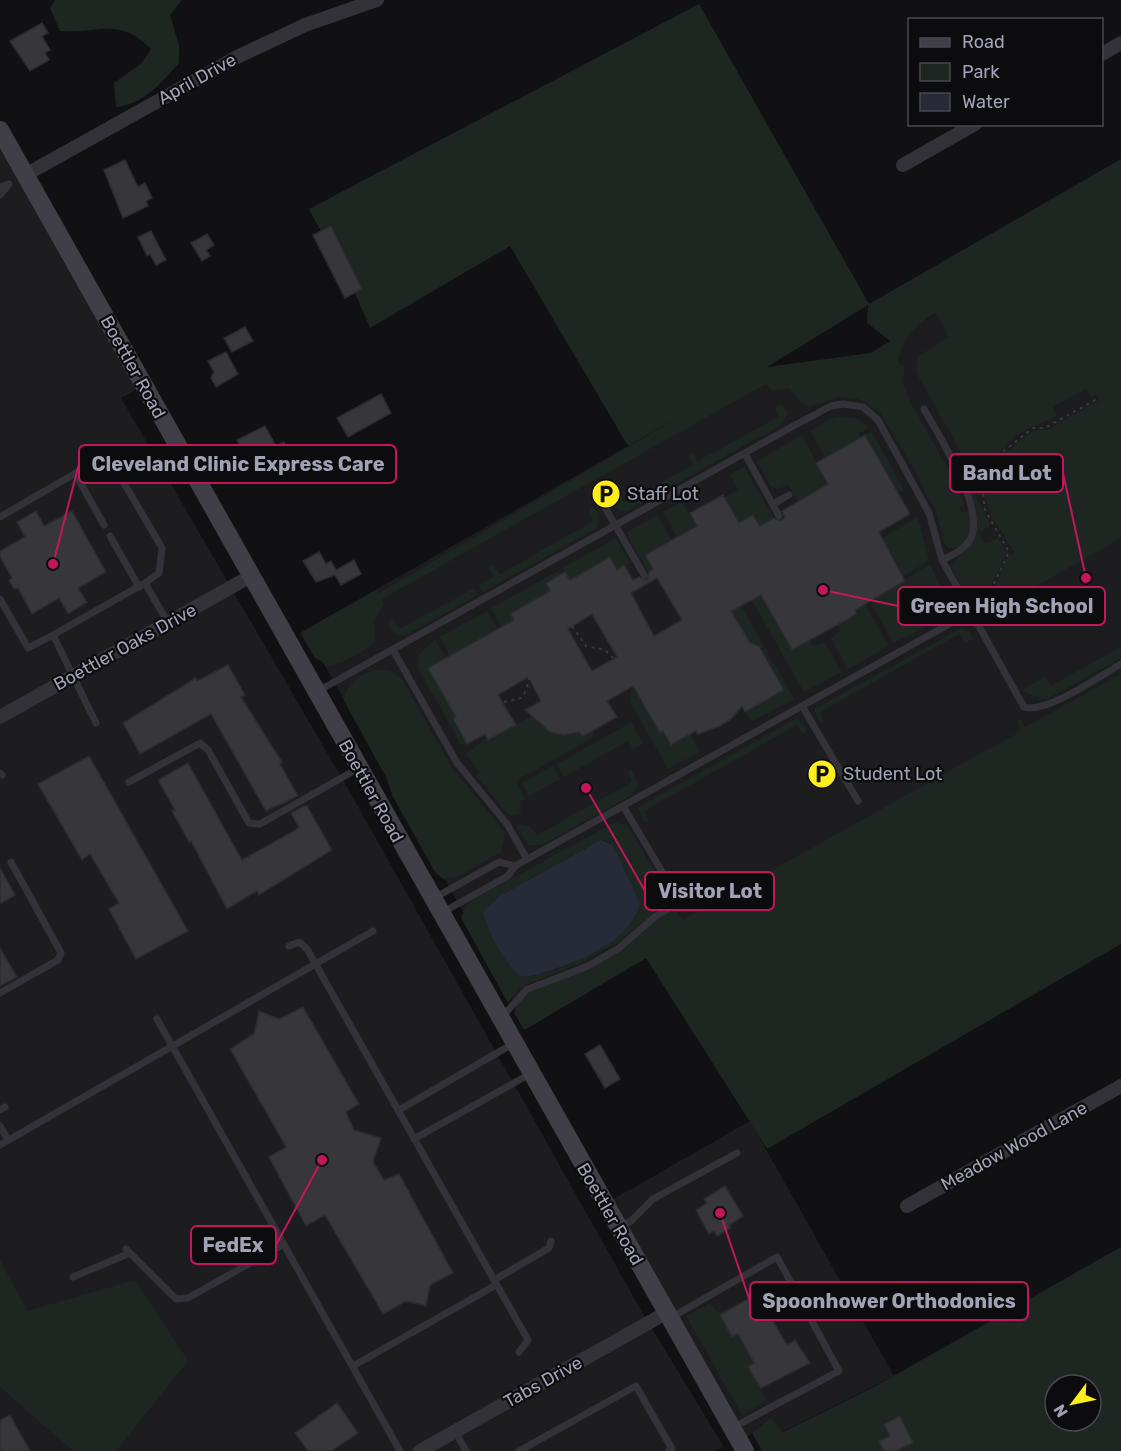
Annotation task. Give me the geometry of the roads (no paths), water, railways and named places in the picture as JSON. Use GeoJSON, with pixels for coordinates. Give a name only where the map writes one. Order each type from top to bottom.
{"type":"FeatureCollection","features":[{"type":"Feature","properties":{"kind":"street","name":"April Drive"},"geometry":{"type":"LineString","coordinates":[[25,175],[237,57],[305,25],[377,0]]}},
{"type":"Feature","properties":{"kind":"street"},"geometry":{"type":"LineString","coordinates":[[1103,53],[1121,43]]}},
{"type":"Feature","properties":{"kind":"street"},"geometry":{"type":"LineString","coordinates":[[903,165],[971,126]]}},
{"type":"Feature","properties":{"kind":"street","name":"Boettler Road"},"geometry":{"type":"LineString","coordinates":[[0,130],[745,1451]]}},
{"type":"Feature","properties":{"kind":"street","name":"Boettler Oaks Drive"},"geometry":{"type":"LineString","coordinates":[[0,717],[251,576]]}},
{"type":"Feature","properties":{"kind":"street","name":"Meadow Wood Lane"},"geometry":{"type":"LineString","coordinates":[[907,1206],[1121,1086]]}},
{"type":"Feature","properties":{"kind":"street","name":"Tabs Drive"},"geometry":{"type":"LineString","coordinates":[[420,1451],[668,1316]]}},
{"type":"Feature","properties":{"kind":"lane"},"geometry":{"type":"LineString","coordinates":[[0,187],[25,175]]}},
{"type":"Feature","properties":{"kind":"lane"},"geometry":{"type":"LineString","coordinates":[[0,195],[9,184]]}},
{"type":"Feature","properties":{"kind":"lane"},"geometry":{"type":"LineString","coordinates":[[316,692],[831,406],[863,407],[879,420],[929,513],[942,560],[975,624],[1016,697],[1024,707],[1031,710],[1050,704],[1121,664]]}},
{"type":"Feature","properties":{"kind":"lane"},"geometry":{"type":"LineString","coordinates":[[924,409],[960,473],[974,522],[971,538],[963,547],[942,560]]}},
{"type":"Feature","properties":{"kind":"lane"},"geometry":{"type":"LineString","coordinates":[[745,454],[779,516]]}},
{"type":"Feature","properties":{"kind":"lane"},"geometry":{"type":"LineString","coordinates":[[0,517],[100,459],[110,459],[162,548],[159,573],[142,585],[28,648],[0,599]]}},
{"type":"Feature","properties":{"kind":"lane"},"geometry":{"type":"LineString","coordinates":[[75,474],[104,525]]}},
{"type":"Feature","properties":{"kind":"lane"},"geometry":{"type":"LineString","coordinates":[[773,504],[789,495]]}},
{"type":"Feature","properties":{"kind":"lane"},"geometry":{"type":"LineString","coordinates":[[599,497],[644,574]]}},
{"type":"Feature","properties":{"kind":"lane"},"geometry":{"type":"LineString","coordinates":[[110,536],[168,622]]}},
{"type":"Feature","properties":{"kind":"lane"},"geometry":{"type":"LineString","coordinates":[[436,906],[508,876],[515,866],[527,859],[969,613]]}},
{"type":"Feature","properties":{"kind":"lane"},"geometry":{"type":"LineString","coordinates":[[52,635],[96,723]]}},
{"type":"Feature","properties":{"kind":"lane"},"geometry":{"type":"LineString","coordinates":[[393,650],[457,763],[507,824],[527,859]]}},
{"type":"Feature","properties":{"kind":"lane"},"geometry":{"type":"LineString","coordinates":[[802,706],[858,801]]}},
{"type":"Feature","properties":{"kind":"lane"},"geometry":{"type":"LineString","coordinates":[[129,782],[200,743],[208,750],[249,823],[260,824],[359,768]]}},
{"type":"Feature","properties":{"kind":"lane"},"geometry":{"type":"LineString","coordinates":[[500,1019],[526,990],[619,948],[656,916],[680,902],[623,807]]}},
{"type":"Feature","properties":{"kind":"lane"},"geometry":{"type":"LineString","coordinates":[[0,993],[58,960],[61,953],[11,862]]}},
{"type":"Feature","properties":{"kind":"lane"},"geometry":{"type":"LineString","coordinates":[[436,906],[499,862],[515,866]]}},
{"type":"Feature","properties":{"kind":"lane"},"geometry":{"type":"LineString","coordinates":[[0,1144],[373,931]]}},
{"type":"Feature","properties":{"kind":"lane"},"geometry":{"type":"LineString","coordinates":[[289,946],[299,942],[307,949],[399,1110],[528,1340],[519,1352]]}},
{"type":"Feature","properties":{"kind":"lane"},"geometry":{"type":"LineString","coordinates":[[157,1019],[400,1451]]}},
{"type":"Feature","properties":{"kind":"lane"},"geometry":{"type":"LineString","coordinates":[[399,1110],[514,1043]]}},
{"type":"Feature","properties":{"kind":"lane"},"geometry":{"type":"LineString","coordinates":[[414,1139],[531,1074]]}},
{"type":"Feature","properties":{"kind":"lane"},"geometry":{"type":"LineString","coordinates":[[0,1126],[8,1140]]}},
{"type":"Feature","properties":{"kind":"lane"},"geometry":{"type":"LineString","coordinates":[[618,1227],[631,1221],[653,1199],[737,1153]]}},
{"type":"Feature","properties":{"kind":"lane"},"geometry":{"type":"LineString","coordinates":[[353,1366],[549,1248],[550,1241]]}},
{"type":"Feature","properties":{"kind":"lane"},"geometry":{"type":"LineString","coordinates":[[73,1277],[128,1251],[176,1299],[188,1298],[284,1244]]}},
{"type":"Feature","properties":{"kind":"lane"},"geometry":{"type":"LineString","coordinates":[[668,1316],[777,1257],[839,1371],[732,1428]]}},
{"type":"Feature","properties":{"kind":"lane"},"geometry":{"type":"LineString","coordinates":[[519,1451],[636,1386],[672,1449],[669,1451]]}},
{"type":"Feature","properties":{"kind":"lane"},"geometry":{"type":"LineString","coordinates":[[455,1431],[466,1451]]}},
{"type":"Feature","properties":{"kind":"water"},"geometry":{"type":"Polygon","coordinates":[[[601,840],[613,845],[640,904],[634,917],[616,938],[591,954],[540,974],[520,976],[497,946],[487,926],[484,910],[500,896],[601,840]]]}},
{"type":"Feature","properties":{"kind":"place","name":"Staff Lot"},"geometry":{"type":"Point","coordinates":[606,494]}},
{"type":"Feature","properties":{"kind":"place","name":"Cleveland Clinic Express Care"},"geometry":{"type":"Point","coordinates":[53,564]}},
{"type":"Feature","properties":{"kind":"place","name":"Band Lot"},"geometry":{"type":"Point","coordinates":[1086,578]}},
{"type":"Feature","properties":{"kind":"place","name":"Green High School"},"geometry":{"type":"Point","coordinates":[823,590]}},
{"type":"Feature","properties":{"kind":"place","name":"Student Lot"},"geometry":{"type":"Point","coordinates":[822,774]}},
{"type":"Feature","properties":{"kind":"place","name":"Visitor Lot"},"geometry":{"type":"Point","coordinates":[586,788]}},
{"type":"Feature","properties":{"kind":"place","name":"FedEx"},"geometry":{"type":"Point","coordinates":[322,1160]}},
{"type":"Feature","properties":{"kind":"place","name":"Spoonhower Orthodonics"},"geometry":{"type":"Point","coordinates":[720,1213]}}]}
